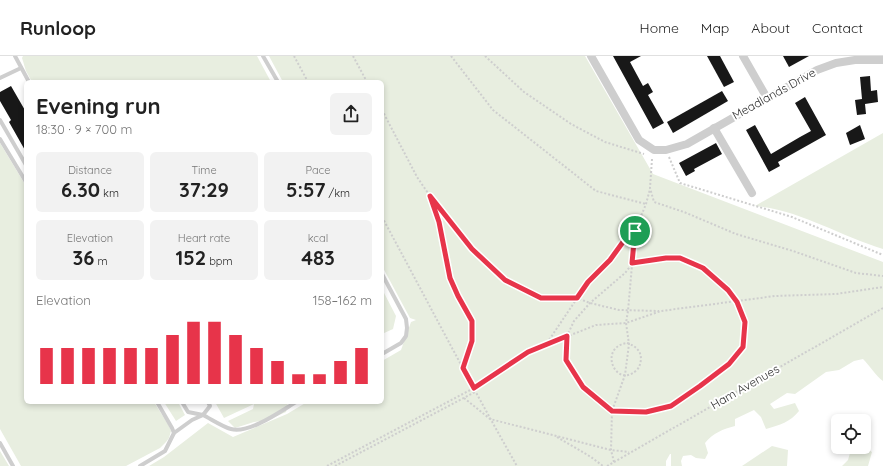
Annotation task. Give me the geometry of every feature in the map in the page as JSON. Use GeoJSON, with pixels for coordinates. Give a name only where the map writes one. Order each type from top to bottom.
{"type":"FeatureCollection","features":[{"type":"Feature","properties":{"kind":"street"},"geometry":{"type":"LineString","coordinates":[[591,56],[639,140],[654,150]]}},
{"type":"Feature","properties":{"kind":"street"},"geometry":{"type":"LineString","coordinates":[[743,56],[766,98]]}},
{"type":"Feature","properties":{"kind":"street","name":"Meadlands Drive"},"geometry":{"type":"LineString","coordinates":[[654,150],[666,150],[687,144],[817,70],[836,63],[855,60],[883,60]]}},
{"type":"Feature","properties":{"kind":"street"},"geometry":{"type":"LineString","coordinates":[[714,128],[752,193]]}},
{"type":"Feature","properties":{"kind":"lane"},"geometry":{"type":"LineString","coordinates":[[16,56],[28,80]]}},
{"type":"Feature","properties":{"kind":"lane"},"geometry":{"type":"LineString","coordinates":[[264,56],[277,80]]}},
{"type":"Feature","properties":{"kind":"lane"},"geometry":{"type":"LineString","coordinates":[[0,78],[21,68]]}},
{"type":"Feature","properties":{"kind":"lane"},"geometry":{"type":"LineString","coordinates":[[0,120],[24,162]]}},
{"type":"Feature","properties":{"kind":"lane"},"geometry":{"type":"LineString","coordinates":[[0,139],[24,179]]}},
{"type":"Feature","properties":{"kind":"lane"},"geometry":{"type":"LineString","coordinates":[[384,278],[406,318],[407,328],[406,336],[401,343],[384,353]]}},
{"type":"Feature","properties":{"kind":"lane"},"geometry":{"type":"LineString","coordinates":[[158,404],[174,433]]}},
{"type":"Feature","properties":{"kind":"lane"},"geometry":{"type":"LineString","coordinates":[[183,404],[188,412],[203,415],[232,430],[246,429],[256,425],[293,404]]}},
{"type":"Feature","properties":{"kind":"lane"},"geometry":{"type":"LineString","coordinates":[[140,466],[165,452],[174,433],[192,420],[203,415],[210,406],[209,404]]}},
{"type":"Feature","properties":{"kind":"lane"},"geometry":{"type":"LineString","coordinates":[[0,443],[13,466]]}},
{"type":"Feature","properties":{"kind":"path"},"geometry":{"type":"LineString","coordinates":[[294,56],[307,80]]}},
{"type":"Feature","properties":{"kind":"path"},"geometry":{"type":"LineString","coordinates":[[353,56],[365,80]]}},
{"type":"Feature","properties":{"kind":"path"},"geometry":{"type":"LineString","coordinates":[[451,56],[493,110],[596,191],[646,204]]}},
{"type":"Feature","properties":{"kind":"path"},"geometry":{"type":"LineString","coordinates":[[485,56],[524,92],[571,124],[605,142],[646,155]]}},
{"type":"Feature","properties":{"kind":"path"},"geometry":{"type":"LineString","coordinates":[[384,114],[417,177],[430,196],[472,249],[505,280],[541,298],[577,298],[590,303],[619,310],[661,311],[775,296],[836,294],[883,287]]}},
{"type":"Feature","properties":{"kind":"path"},"geometry":{"type":"LineString","coordinates":[[614,462],[611,450],[612,411],[625,375],[629,344],[626,323],[635,231],[646,204],[650,188],[652,157],[654,150]]}},
{"type":"Feature","properties":{"kind":"path"},"geometry":{"type":"LineString","coordinates":[[666,150],[680,183],[792,217],[883,255]]}},
{"type":"Feature","properties":{"kind":"path"},"geometry":{"type":"LineString","coordinates":[[650,188],[654,202],[684,212],[736,234],[793,251],[856,273],[883,276]]}},
{"type":"Feature","properties":{"kind":"path"},"geometry":{"type":"LineString","coordinates":[[430,196],[439,222],[450,278],[472,321],[472,341],[463,368]]}},
{"type":"Feature","properties":{"kind":"path"},"geometry":{"type":"LineString","coordinates":[[384,221],[475,392],[517,466]]}},
{"type":"Feature","properties":{"kind":"path"},"geometry":{"type":"LineString","coordinates":[[546,344],[588,282],[610,260],[623,242],[635,231]]}},
{"type":"Feature","properties":{"kind":"path"},"geometry":{"type":"LineString","coordinates":[[666,258],[680,258],[703,268],[728,290],[737,302],[745,322],[743,347],[729,364],[671,406],[646,412],[612,411],[583,387],[566,360],[567,336],[574,321],[590,303],[625,273],[632,263],[666,258]]}},
{"type":"Feature","properties":{"kind":"path","name":"Ham Avenues"},"geometry":{"type":"LineString","coordinates":[[607,466],[883,308]]}},
{"type":"Feature","properties":{"kind":"path"},"geometry":{"type":"LineString","coordinates":[[327,466],[474,388],[528,352],[596,326],[626,323],[661,311]]}},
{"type":"Feature","properties":{"kind":"path"},"geometry":{"type":"LineString","coordinates":[[629,344],[637,347],[640,351],[641,357],[639,367],[630,375],[625,375],[618,373],[614,368],[612,356],[613,352],[618,346],[629,344]]}},
{"type":"Feature","properties":{"kind":"path"},"geometry":{"type":"LineString","coordinates":[[335,466],[475,392]]}},
{"type":"Feature","properties":{"kind":"path"},"geometry":{"type":"LineString","coordinates":[[464,398],[490,419],[611,450],[630,452]]}},
{"type":"Feature","properties":{"kind":"path"},"geometry":{"type":"LineString","coordinates":[[555,436],[591,457],[603,466]]}},
{"type":"Feature","properties":{"kind":"shaded area"},"geometry":{"type":"Polygon","coordinates":[[[23,56],[257,56],[270,80],[31,80],[22,58],[23,56]]]}},
{"type":"Feature","properties":{"kind":"shaded area"},"geometry":{"type":"Polygon","coordinates":[[[269,56],[585,56],[653,174],[883,262],[883,381],[863,359],[854,361],[839,370],[826,372],[795,394],[787,393],[770,404],[774,409],[795,403],[799,411],[796,415],[780,424],[766,429],[761,417],[754,410],[735,419],[735,426],[718,432],[705,443],[708,453],[705,459],[696,458],[691,455],[683,456],[681,461],[682,466],[671,466],[670,454],[666,461],[666,466],[149,466],[164,457],[208,423],[233,437],[287,414],[304,404],[384,404],[384,360],[401,350],[411,322],[416,320],[410,318],[384,270],[384,80],[282,80],[269,56]]]}},
{"type":"Feature","properties":{"kind":"shaded area"},"geometry":{"type":"Polygon","coordinates":[[[883,133],[883,249],[804,218],[772,208],[755,206],[883,133]]]}},
{"type":"Feature","properties":{"kind":"shaded area"},"geometry":{"type":"Polygon","coordinates":[[[0,143],[24,183],[24,404],[155,404],[171,431],[169,438],[160,448],[126,466],[21,466],[0,429],[0,143]]]}},
{"type":"Feature","properties":{"kind":"shaded area"},"geometry":{"type":"Polygon","coordinates":[[[384,293],[396,316],[393,329],[384,333],[384,293]]]}},
{"type":"Feature","properties":{"kind":"shaded area"},"geometry":{"type":"Polygon","coordinates":[[[165,404],[179,404],[185,415],[176,421],[165,404]]]}},
{"type":"Feature","properties":{"kind":"shaded area"},"geometry":{"type":"Polygon","coordinates":[[[216,404],[254,404],[224,418],[216,404]]]}},
{"type":"Feature","properties":{"kind":"shaded area"},"geometry":{"type":"Polygon","coordinates":[[[254,404],[288,404],[286,412],[268,420],[254,422],[235,428],[228,421],[253,409],[254,404]]]}},
{"type":"Feature","properties":{"kind":"shaded area"},"geometry":{"type":"Polygon","coordinates":[[[772,446],[788,450],[787,466],[742,466],[772,446]]]}},
{"type":"Feature","properties":{"kind":"shaded area"},"geometry":{"type":"Polygon","coordinates":[[[0,451],[9,466],[0,466],[0,451]]]}},
{"type":"Feature","properties":{"kind":"shaded area"},"geometry":{"type":"Polygon","coordinates":[[[872,452],[868,466],[842,466],[848,460],[850,454],[871,454],[872,452]]]}},
{"type":"Feature","properties":{"kind":"building"},"geometry":{"type":"Polygon","coordinates":[[[613,56],[641,56],[630,62],[643,86],[648,83],[653,92],[648,95],[664,123],[653,129],[613,56]]]}},
{"type":"Feature","properties":{"kind":"building"},"geometry":{"type":"Polygon","coordinates":[[[707,56],[720,56],[734,82],[724,87],[707,56]]]}},
{"type":"Feature","properties":{"kind":"building"},"geometry":{"type":"Polygon","coordinates":[[[783,56],[809,56],[789,67],[783,56]]]}},
{"type":"Feature","properties":{"kind":"building"},"geometry":{"type":"Polygon","coordinates":[[[870,76],[871,91],[877,90],[878,102],[865,104],[866,114],[857,115],[855,100],[862,99],[860,77],[870,76]]]}},
{"type":"Feature","properties":{"kind":"building"},"geometry":{"type":"Polygon","coordinates":[[[11,86],[24,109],[24,148],[9,122],[11,120],[0,101],[0,92],[11,86]]]}},
{"type":"Feature","properties":{"kind":"building"},"geometry":{"type":"Polygon","coordinates":[[[722,91],[728,101],[673,133],[667,122],[722,91]]]}},
{"type":"Feature","properties":{"kind":"building"},"geometry":{"type":"Polygon","coordinates":[[[805,97],[826,135],[778,162],[780,166],[769,172],[746,130],[755,125],[771,154],[811,131],[795,103],[805,97]]]}},
{"type":"Feature","properties":{"kind":"building"},"geometry":{"type":"Polygon","coordinates":[[[860,125],[865,139],[850,145],[846,133],[860,125]]]}},
{"type":"Feature","properties":{"kind":"building"},"geometry":{"type":"Polygon","coordinates":[[[716,143],[722,154],[694,169],[695,171],[686,176],[679,163],[716,143]]]}},
{"type":"Feature","properties":{"kind":"route"},"geometry":{"type":"LineString","coordinates":[[430,196],[472,249],[505,280],[541,298],[577,298],[588,282],[610,260],[623,242],[635,231],[632,263],[666,258],[680,258],[703,268],[728,290],[737,302],[745,322],[743,347],[729,364],[671,406],[646,412],[612,411],[583,387],[566,360],[567,336],[528,352],[474,388],[463,368],[472,341],[472,321],[450,278],[439,222],[430,196]]}}]}
